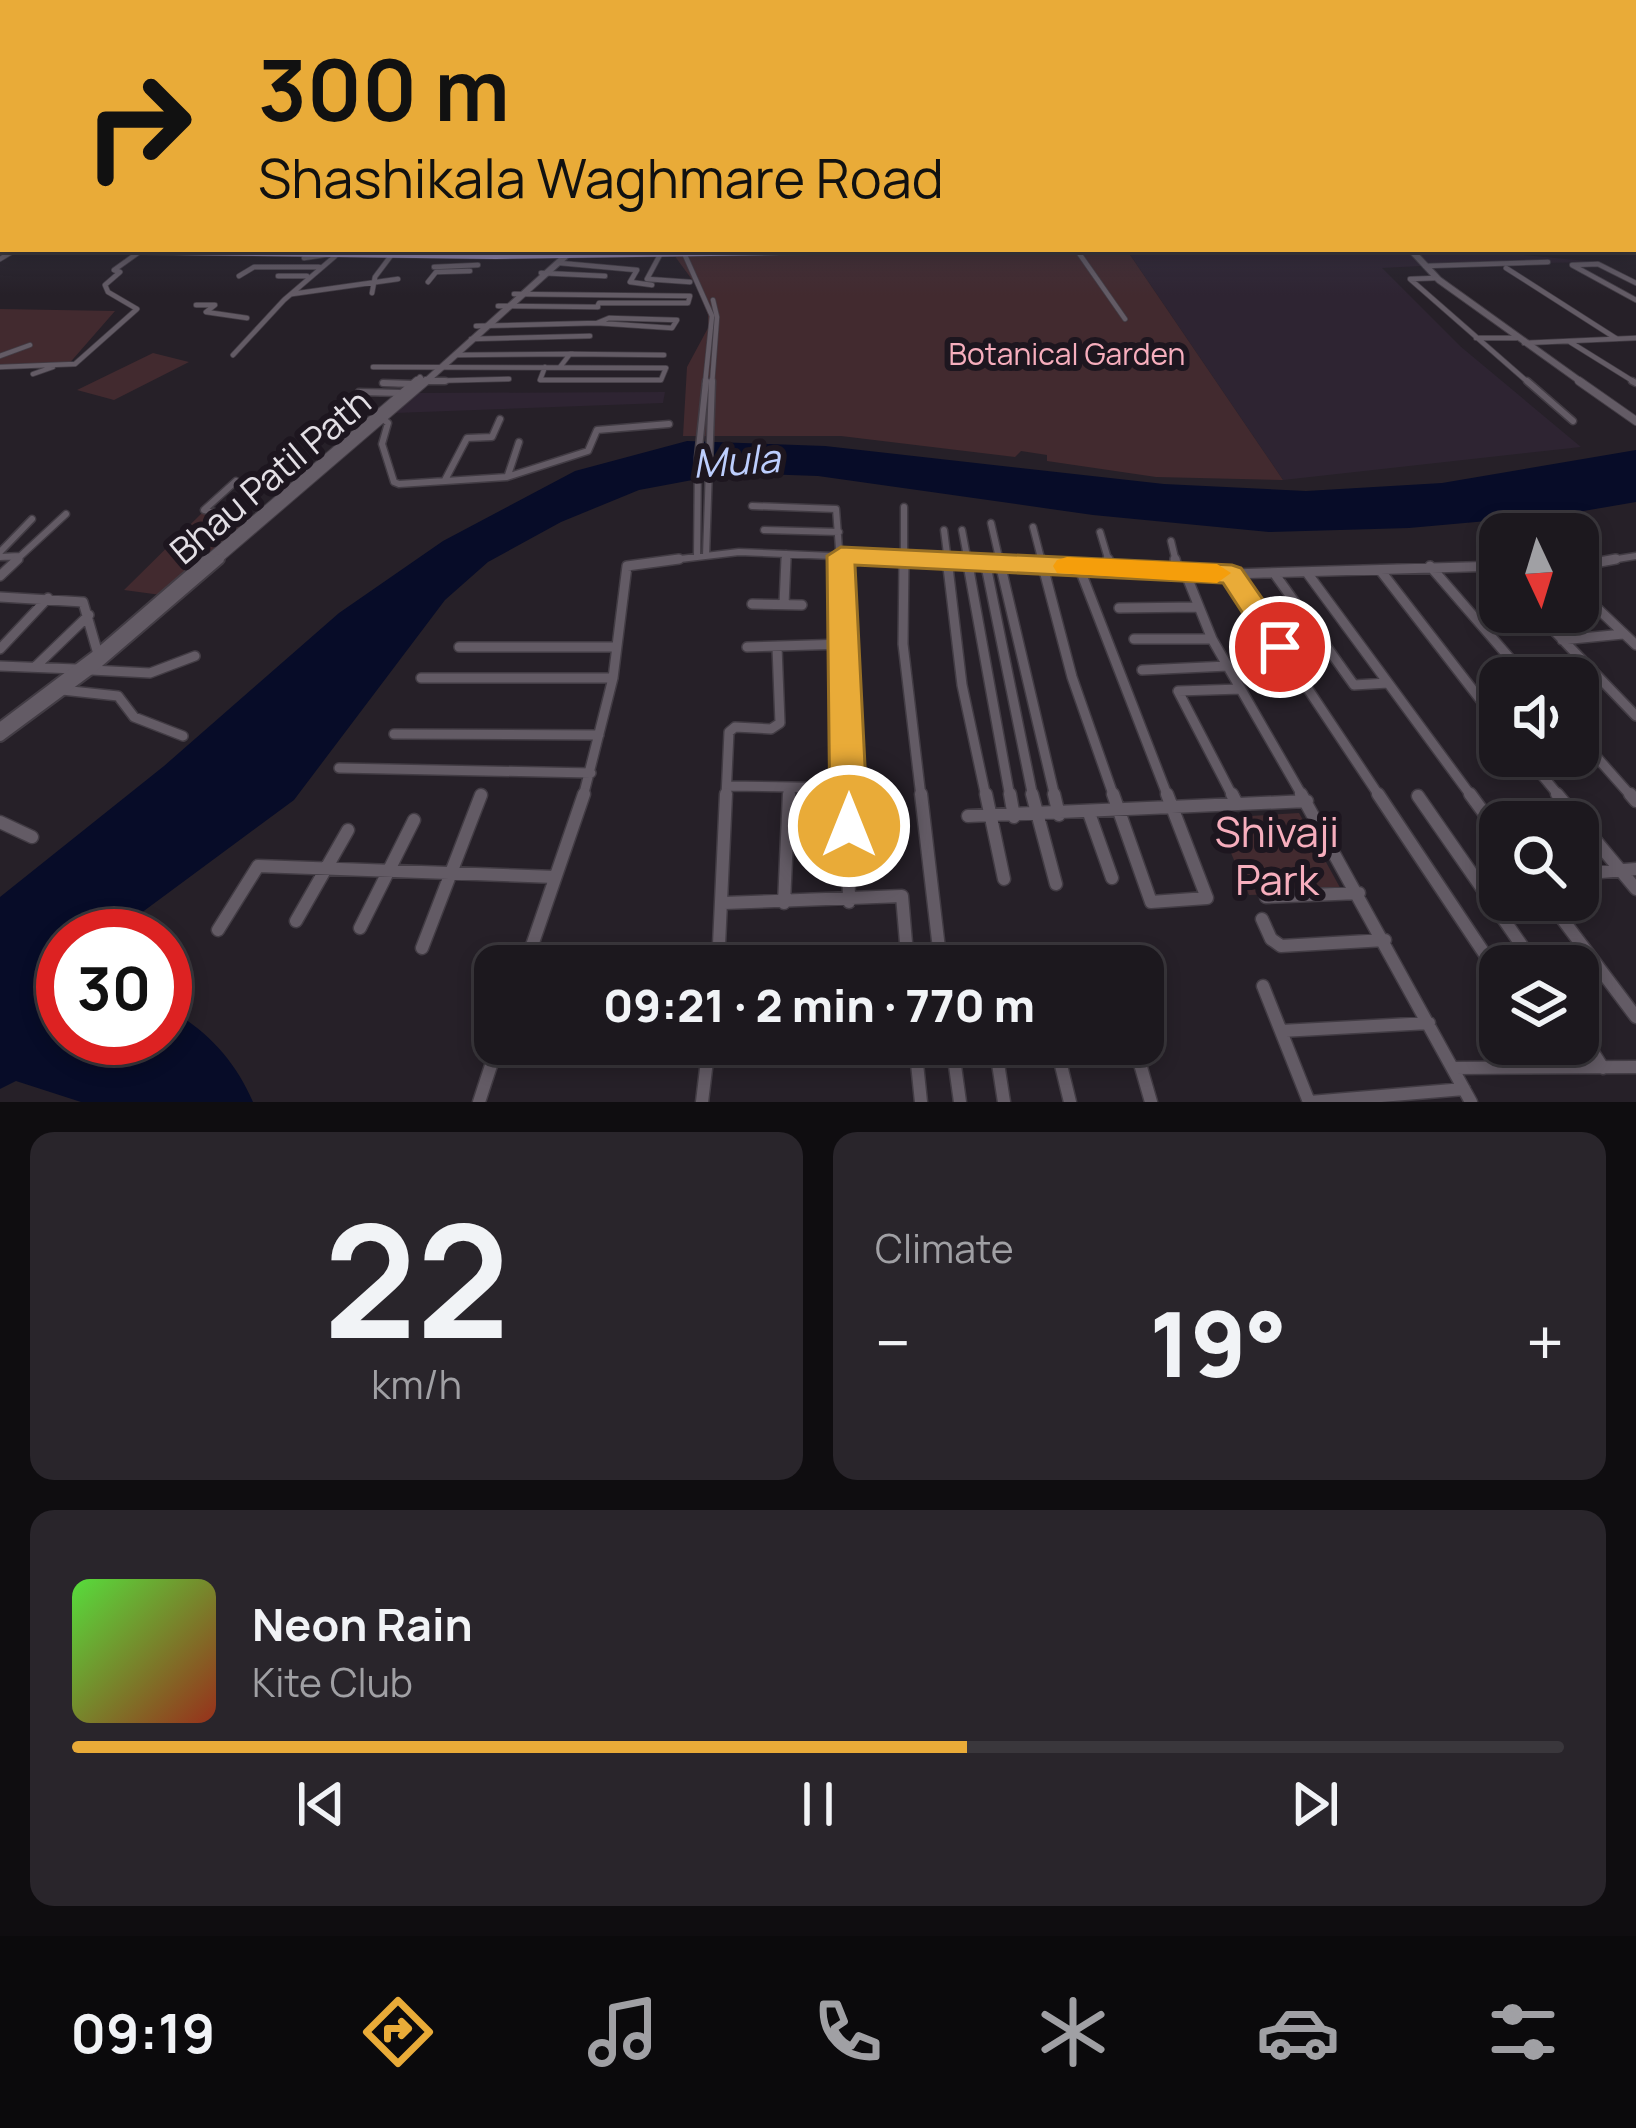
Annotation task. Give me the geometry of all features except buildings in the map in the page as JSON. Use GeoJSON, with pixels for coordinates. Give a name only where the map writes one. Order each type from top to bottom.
{"type":"FeatureCollection","features":[{"type":"Feature","properties":{"kind":"main road"},"geometry":{"type":"LineString","coordinates":[[341,252],[562,254]]}},
{"type":"Feature","properties":{"kind":"main road"},"geometry":{"type":"LineString","coordinates":[[393,252],[451,254],[467,261],[598,252]]}},
{"type":"Feature","properties":{"kind":"main road"},"geometry":{"type":"LineString","coordinates":[[661,252],[689,257],[798,252]]}},
{"type":"Feature","properties":{"kind":"main road"},"geometry":{"type":"LineString","coordinates":[[1413,252],[1436,278],[1636,421]]}},
{"type":"Feature","properties":{"kind":"main road","name":"Bhau Patil Path"},"geometry":{"type":"LineString","coordinates":[[0,732],[83,670],[425,380],[562,254]]}},
{"type":"Feature","properties":{"kind":"main road","name":"Bhau Patil Path"},"geometry":{"type":"LineString","coordinates":[[379,418],[480,326]]}},
{"type":"Feature","properties":{"kind":"main road","name":"Bhau Patil Path"},"geometry":{"type":"LineString","coordinates":[[0,732],[62,690],[257,520]]}},
{"type":"Feature","properties":{"kind":"street"},"geometry":{"type":"LineString","coordinates":[[0,367],[76,364],[136,309],[108,292],[105,285],[120,272],[114,270],[139,252]]}},
{"type":"Feature","properties":{"kind":"street"},"geometry":{"type":"LineString","coordinates":[[304,258],[341,252]]}},
{"type":"Feature","properties":{"kind":"street"},"geometry":{"type":"LineString","coordinates":[[233,355],[290,294],[341,252]]}},
{"type":"Feature","properties":{"kind":"street"},"geometry":{"type":"LineString","coordinates":[[372,293],[374,281],[393,252]]}},
{"type":"Feature","properties":{"kind":"street"},"geometry":{"type":"LineString","coordinates":[[609,264],[615,252]]}},
{"type":"Feature","properties":{"kind":"street"},"geometry":{"type":"LineString","coordinates":[[661,252],[647,279],[690,282]]}},
{"type":"Feature","properties":{"kind":"street"},"geometry":{"type":"LineString","coordinates":[[1078,252],[1125,319]]}},
{"type":"Feature","properties":{"kind":"street"},"geometry":{"type":"LineString","coordinates":[[427,254],[435,269]]}},
{"type":"Feature","properties":{"kind":"street"},"geometry":{"type":"LineString","coordinates":[[562,254],[636,269],[630,282],[652,285]]}},
{"type":"Feature","properties":{"kind":"street"},"geometry":{"type":"LineString","coordinates":[[689,257],[712,316],[698,457],[702,553]]}},
{"type":"Feature","properties":{"kind":"street"},"geometry":{"type":"LineString","coordinates":[[428,282],[435,269],[467,261],[478,265]]}},
{"type":"Feature","properties":{"kind":"street"},"geometry":{"type":"LineString","coordinates":[[1425,266],[1548,262]]}},
{"type":"Feature","properties":{"kind":"street"},"geometry":{"type":"LineString","coordinates":[[1636,281],[1598,264],[1572,266],[1636,300]]}},
{"type":"Feature","properties":{"kind":"street"},"geometry":{"type":"LineString","coordinates":[[239,276],[254,267],[320,267]]}},
{"type":"Feature","properties":{"kind":"street"},"geometry":{"type":"LineString","coordinates":[[1614,267],[1636,281]]}},
{"type":"Feature","properties":{"kind":"street"},"geometry":{"type":"LineString","coordinates":[[1506,268],[1617,339]]}},
{"type":"Feature","properties":{"kind":"street"},"geometry":{"type":"LineString","coordinates":[[435,269],[470,271],[467,278]]}},
{"type":"Feature","properties":{"kind":"street"},"geometry":{"type":"LineString","coordinates":[[544,274],[605,276]]}},
{"type":"Feature","properties":{"kind":"street"},"geometry":{"type":"LineString","coordinates":[[278,276],[309,276]]}},
{"type":"Feature","properties":{"kind":"street"},"geometry":{"type":"LineString","coordinates":[[1436,278],[1410,279],[1573,421]]}},
{"type":"Feature","properties":{"kind":"street"},"geometry":{"type":"LineString","coordinates":[[290,294],[398,279]]}},
{"type":"Feature","properties":{"kind":"street"},"geometry":{"type":"LineString","coordinates":[[523,290],[633,291]]}},
{"type":"Feature","properties":{"kind":"street"},"geometry":{"type":"LineString","coordinates":[[523,290],[690,296],[687,303],[599,303],[596,307]]}},
{"type":"Feature","properties":{"kind":"street"},"geometry":{"type":"LineString","coordinates":[[196,305],[214,304],[206,312],[244,318],[273,312]]}},
{"type":"Feature","properties":{"kind":"street"},"geometry":{"type":"LineString","coordinates":[[501,306],[696,307]]}},
{"type":"Feature","properties":{"kind":"street"},"geometry":{"type":"LineString","coordinates":[[480,326],[597,322],[672,328],[677,320],[597,322]]}},
{"type":"Feature","properties":{"kind":"street"},"geometry":{"type":"LineString","coordinates":[[1598,327],[1604,340]]}},
{"type":"Feature","properties":{"kind":"street"},"geometry":{"type":"LineString","coordinates":[[471,339],[590,336]]}},
{"type":"Feature","properties":{"kind":"street"},"geometry":{"type":"LineString","coordinates":[[1473,338],[1636,338]]}},
{"type":"Feature","properties":{"kind":"street"},"geometry":{"type":"LineString","coordinates":[[1569,341],[1636,383]]}},
{"type":"Feature","properties":{"kind":"street"},"geometry":{"type":"LineString","coordinates":[[0,356],[30,345]]}},
{"type":"Feature","properties":{"kind":"street"},"geometry":{"type":"LineString","coordinates":[[560,368],[566,356],[573,354]]}},
{"type":"Feature","properties":{"kind":"street"},"geometry":{"type":"LineString","coordinates":[[453,355],[664,355]]}},
{"type":"Feature","properties":{"kind":"street"},"geometry":{"type":"LineString","coordinates":[[33,374],[45,374],[54,367]]}},
{"type":"Feature","properties":{"kind":"street"},"geometry":{"type":"LineString","coordinates":[[373,367],[666,368],[662,380],[541,380],[545,368]]}},
{"type":"Feature","properties":{"kind":"street"},"geometry":{"type":"LineString","coordinates":[[425,380],[509,380]]}},
{"type":"Feature","properties":{"kind":"street"},"geometry":{"type":"LineString","coordinates":[[383,383],[413,384]]}},
{"type":"Feature","properties":{"kind":"street"},"geometry":{"type":"LineString","coordinates":[[358,392],[403,393]]}},
{"type":"Feature","properties":{"kind":"street"},"geometry":{"type":"LineString","coordinates":[[379,418],[388,423],[382,444],[394,482],[507,476],[588,451],[597,430],[669,424]]}},
{"type":"Feature","properties":{"kind":"street"},"geometry":{"type":"LineString","coordinates":[[444,481],[467,438],[492,437],[500,418]]}},
{"type":"Feature","properties":{"kind":"street"},"geometry":{"type":"LineString","coordinates":[[507,476],[519,442]]}},
{"type":"Feature","properties":{"kind":"street"},"geometry":{"type":"LineString","coordinates":[[236,481],[204,510],[257,520]]}},
{"type":"Feature","properties":{"kind":"street"},"geometry":{"type":"LineString","coordinates":[[752,506],[836,509],[845,644],[849,902]]}},
{"type":"Feature","properties":{"kind":"street"},"geometry":{"type":"LineString","coordinates":[[904,507],[909,709],[938,945]]}},
{"type":"Feature","properties":{"kind":"street"},"geometry":{"type":"LineString","coordinates":[[0,576],[66,514]]}},
{"type":"Feature","properties":{"kind":"street"},"geometry":{"type":"LineString","coordinates":[[0,555],[32,519]]}},
{"type":"Feature","properties":{"kind":"street"},"geometry":{"type":"LineString","coordinates":[[991,524],[1059,815]]}},
{"type":"Feature","properties":{"kind":"street"},"geometry":{"type":"LineString","coordinates":[[1033,527],[1116,811],[1151,902],[1207,898],[1079,567]]}},
{"type":"Feature","properties":{"kind":"street"},"geometry":{"type":"LineString","coordinates":[[764,530],[839,532]]}},
{"type":"Feature","properties":{"kind":"street"},"geometry":{"type":"LineString","coordinates":[[944,530],[962,686],[1004,879]]}},
{"type":"Feature","properties":{"kind":"street"},"geometry":{"type":"LineString","coordinates":[[962,530],[1014,817]]}},
{"type":"Feature","properties":{"kind":"street"},"geometry":{"type":"LineString","coordinates":[[1100,532],[1111,568]]}},
{"type":"Feature","properties":{"kind":"street"},"geometry":{"type":"LineString","coordinates":[[1172,541],[1212,639],[1359,892],[1467,1095],[1310,1102],[1263,986]]}},
{"type":"Feature","properties":{"kind":"street"},"geometry":{"type":"LineString","coordinates":[[532,945],[591,773],[613,678],[627,566],[702,553],[1232,574],[1429,565],[1479,568]]}},
{"type":"Feature","properties":{"kind":"street"},"geometry":{"type":"LineString","coordinates":[[784,604],[786,554]]}},
{"type":"Feature","properties":{"kind":"street"},"geometry":{"type":"LineString","coordinates":[[0,555],[21,556]]}},
{"type":"Feature","properties":{"kind":"street"},"geometry":{"type":"LineString","coordinates":[[1599,562],[1636,556]]}},
{"type":"Feature","properties":{"kind":"street"},"geometry":{"type":"LineString","coordinates":[[985,561],[1036,816],[1056,884]]}},
{"type":"Feature","properties":{"kind":"street"},"geometry":{"type":"LineString","coordinates":[[1429,565],[1510,657]]}},
{"type":"Feature","properties":{"kind":"street"},"geometry":{"type":"LineString","coordinates":[[1379,568],[1479,698]]}},
{"type":"Feature","properties":{"kind":"street"},"geometry":{"type":"LineString","coordinates":[[1306,573],[1479,807]]}},
{"type":"Feature","properties":{"kind":"street"},"geometry":{"type":"LineString","coordinates":[[1232,574],[1479,945]]}},
{"type":"Feature","properties":{"kind":"street"},"geometry":{"type":"LineString","coordinates":[[1274,574],[1354,685],[1389,683]]}},
{"type":"Feature","properties":{"kind":"street"},"geometry":{"type":"LineString","coordinates":[[0,597],[82,602],[98,654]]}},
{"type":"Feature","properties":{"kind":"street"},"geometry":{"type":"LineString","coordinates":[[0,649],[49,597]]}},
{"type":"Feature","properties":{"kind":"street"},"geometry":{"type":"LineString","coordinates":[[752,604],[802,604]]}},
{"type":"Feature","properties":{"kind":"street"},"geometry":{"type":"LineString","coordinates":[[1119,608],[1198,607]]}},
{"type":"Feature","properties":{"kind":"street"},"geometry":{"type":"LineString","coordinates":[[1599,610],[1636,645]]}},
{"type":"Feature","properties":{"kind":"street"},"geometry":{"type":"LineString","coordinates":[[34,668],[89,615]]}},
{"type":"Feature","properties":{"kind":"street"},"geometry":{"type":"LineString","coordinates":[[1556,633],[1636,716]]}},
{"type":"Feature","properties":{"kind":"street"},"geometry":{"type":"LineString","coordinates":[[1562,640],[1624,634]]}},
{"type":"Feature","properties":{"kind":"street"},"geometry":{"type":"LineString","coordinates":[[1134,639],[1212,639]]}},
{"type":"Feature","properties":{"kind":"street"},"geometry":{"type":"LineString","coordinates":[[747,647],[845,644]]}},
{"type":"Feature","properties":{"kind":"street"},"geometry":{"type":"LineString","coordinates":[[459,647],[616,647]]}},
{"type":"Feature","properties":{"kind":"street"},"geometry":{"type":"LineString","coordinates":[[720,945],[730,730],[771,729],[780,723],[777,647]]}},
{"type":"Feature","properties":{"kind":"street"},"geometry":{"type":"LineString","coordinates":[[0,666],[150,673],[195,656]]}},
{"type":"Feature","properties":{"kind":"street"},"geometry":{"type":"LineString","coordinates":[[1142,670],[1228,667]]}},
{"type":"Feature","properties":{"kind":"street"},"geometry":{"type":"LineString","coordinates":[[421,678],[613,678]]}},
{"type":"Feature","properties":{"kind":"street"},"geometry":{"type":"LineString","coordinates":[[1237,804],[1178,691],[1241,688]]}},
{"type":"Feature","properties":{"kind":"street"},"geometry":{"type":"LineString","coordinates":[[62,690],[118,697],[134,717],[183,736]]}},
{"type":"Feature","properties":{"kind":"street"},"geometry":{"type":"LineString","coordinates":[[394,734],[599,735]]}},
{"type":"Feature","properties":{"kind":"street"},"geometry":{"type":"LineString","coordinates":[[1599,760],[1636,801]]}},
{"type":"Feature","properties":{"kind":"street"},"geometry":{"type":"LineString","coordinates":[[339,768],[591,773]]}},
{"type":"Feature","properties":{"kind":"street"},"geometry":{"type":"LineString","coordinates":[[1543,777],[1636,889]]}},
{"type":"Feature","properties":{"kind":"street"},"geometry":{"type":"LineString","coordinates":[[728,786],[849,788]]}},
{"type":"Feature","properties":{"kind":"street"},"geometry":{"type":"LineString","coordinates":[[784,903],[789,788]]}},
{"type":"Feature","properties":{"kind":"street"},"geometry":{"type":"LineString","coordinates":[[422,948],[481,795]]}},
{"type":"Feature","properties":{"kind":"street"},"geometry":{"type":"LineString","coordinates":[[1418,796],[1521,945]]}},
{"type":"Feature","properties":{"kind":"street"},"geometry":{"type":"LineString","coordinates":[[968,816],[1307,801]]}},
{"type":"Feature","properties":{"kind":"street"},"geometry":{"type":"LineString","coordinates":[[1089,813],[1112,878]]}},
{"type":"Feature","properties":{"kind":"street"},"geometry":{"type":"LineString","coordinates":[[360,928],[415,820]]}},
{"type":"Feature","properties":{"kind":"street"},"geometry":{"type":"LineString","coordinates":[[0,822],[32,837]]}},
{"type":"Feature","properties":{"kind":"street"},"geometry":{"type":"LineString","coordinates":[[296,921],[348,830]]}},
{"type":"Feature","properties":{"kind":"street"},"geometry":{"type":"LineString","coordinates":[[218,930],[258,866],[555,877]]}},
{"type":"Feature","properties":{"kind":"street"},"geometry":{"type":"LineString","coordinates":[[1599,872],[1636,869]]}},
{"type":"Feature","properties":{"kind":"street"},"geometry":{"type":"LineString","coordinates":[[1266,897],[1359,892]]}},
{"type":"Feature","properties":{"kind":"street"},"geometry":{"type":"LineString","coordinates":[[724,904],[849,902],[902,896],[906,945]]}},
{"type":"Feature","properties":{"kind":"street"},"geometry":{"type":"LineString","coordinates":[[1262,919],[1270,939],[1281,946],[1385,940]]}},
{"type":"Feature","properties":{"kind":"street"},"geometry":{"type":"LineString","coordinates":[[1565,921],[1636,1016]]}},
{"type":"Feature","properties":{"kind":"street"},"geometry":{"type":"LineString","coordinates":[[1281,1031],[1429,1023]]}},
{"type":"Feature","properties":{"kind":"street"},"geometry":{"type":"LineString","coordinates":[[1599,1062],[1604,1069]]}},
{"type":"Feature","properties":{"kind":"street"},"geometry":{"type":"LineString","coordinates":[[479,1102],[491,1065]]}},
{"type":"Feature","properties":{"kind":"street"},"geometry":{"type":"LineString","coordinates":[[702,1102],[706,1065]]}},
{"type":"Feature","properties":{"kind":"street"},"geometry":{"type":"LineString","coordinates":[[918,1065],[921,1102]]}},
{"type":"Feature","properties":{"kind":"street"},"geometry":{"type":"LineString","coordinates":[[955,1065],[960,1102]]}},
{"type":"Feature","properties":{"kind":"street"},"geometry":{"type":"LineString","coordinates":[[998,1065],[1004,1102]]}},
{"type":"Feature","properties":{"kind":"street"},"geometry":{"type":"LineString","coordinates":[[1061,1065],[1070,1102]]}},
{"type":"Feature","properties":{"kind":"street"},"geometry":{"type":"LineString","coordinates":[[1140,1065],[1151,1102]]}},
{"type":"Feature","properties":{"kind":"street"},"geometry":{"type":"LineString","coordinates":[[1453,1068],[1636,1066]]}},
{"type":"Feature","properties":{"kind":"shaded area"},"geometry":{"type":"Polygon","coordinates":[[[1128,252],[1408,252],[1421,266],[1382,268],[1460,346],[1581,447],[1283,480],[1128,252]]]}},
{"type":"Feature","properties":{"kind":"shaded area"},"geometry":{"type":"Polygon","coordinates":[[[1418,252],[1493,252],[1597,262],[1430,265],[1418,252]]]}},
{"type":"Feature","properties":{"kind":"shaded area"},"geometry":{"type":"Polygon","coordinates":[[[665,392],[663,403],[395,413],[415,393],[665,392]]]}},
{"type":"Feature","properties":{"kind":"green space","name":"Botanical Garden"},"geometry":{"type":"Polygon","coordinates":[[[1128,252],[1283,480],[1156,477],[1047,461],[1047,455],[1021,451],[1015,457],[841,436],[683,436],[687,367],[708,328],[708,315],[696,285],[674,255],[1128,252]]]}},
{"type":"Feature","properties":{"kind":"green space"},"geometry":{"type":"Polygon","coordinates":[[[0,309],[115,311],[67,366],[0,367],[0,309]]]}},
{"type":"Feature","properties":{"kind":"green space"},"geometry":{"type":"Polygon","coordinates":[[[153,353],[189,362],[114,400],[77,390],[153,353]]]}},
{"type":"Feature","properties":{"kind":"green space"},"geometry":{"type":"Polygon","coordinates":[[[203,512],[247,520],[161,595],[124,590],[203,512]]]}},
{"type":"Feature","properties":{"kind":"green space","name":"Shivaji Park"},"geometry":{"type":"Polygon","coordinates":[[[1299,813],[1343,893],[1249,895],[1216,818],[1299,813]]]}},
{"type":"Feature","properties":{"kind":"water","name":"Mula"},"geometry":{"type":"Polygon","coordinates":[[[687,441],[825,446],[1164,484],[1306,491],[1442,483],[1636,450],[1636,502],[1572,513],[1479,513],[1479,522],[1409,528],[1269,532],[1093,515],[818,476],[730,473],[639,490],[561,522],[488,562],[445,600],[294,800],[147,909],[36,909],[36,1065],[192,1065],[192,1024],[237,1072],[253,1102],[81,1102],[16,1081],[0,1089],[0,897],[164,766],[339,613],[443,541],[575,471],[687,441]]]}},
{"type":"Feature","properties":{"kind":"slow traffic"},"geometry":{"type":"LineString","coordinates":[[1067,566],[1217,573]]}},
{"type":"Feature","properties":{"kind":"route"},"geometry":{"type":"LineString","coordinates":[[849,826],[841,556],[1232,574],[1280,647]]}}]}
